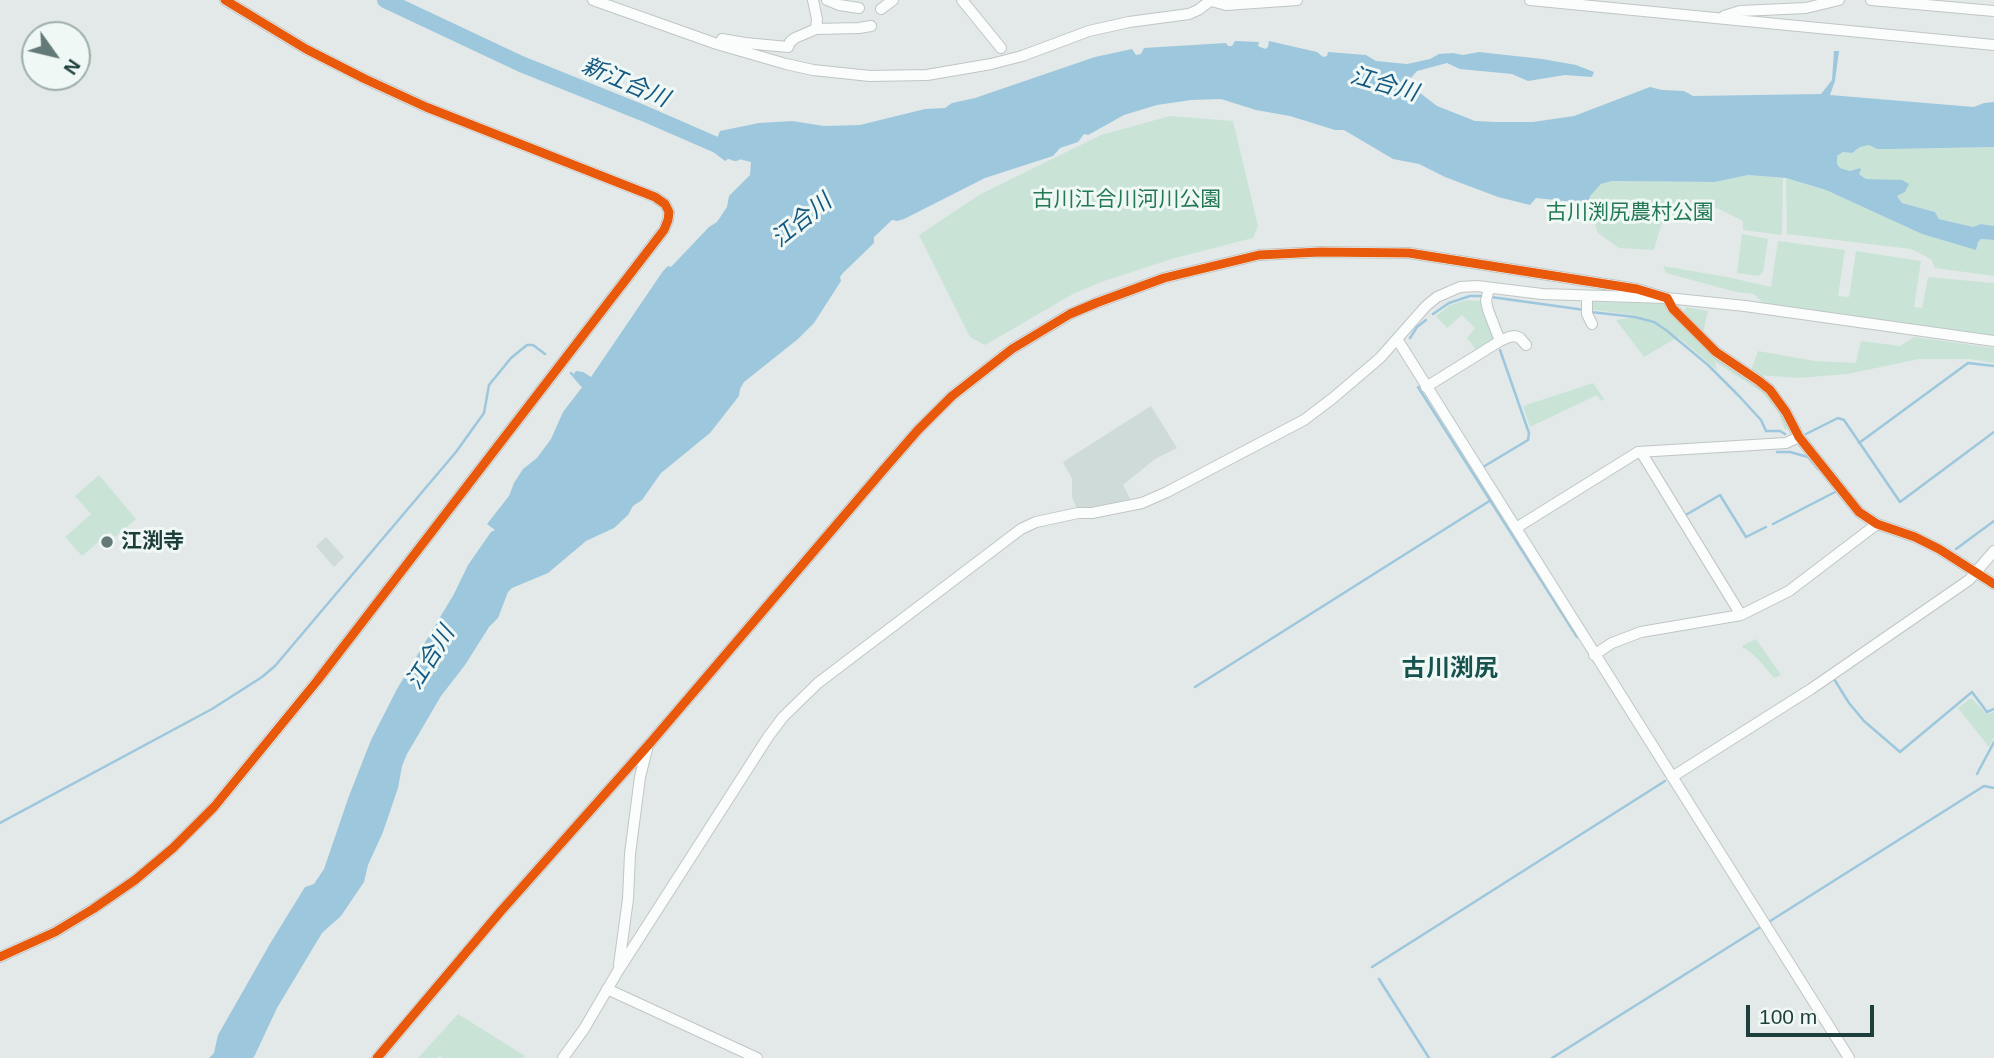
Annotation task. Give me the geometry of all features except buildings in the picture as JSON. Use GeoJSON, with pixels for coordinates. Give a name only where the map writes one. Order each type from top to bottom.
{"type":"FeatureCollection","features":[{"type":"Feature","properties":{"kind":"street"},"geometry":{"type":"LineString","coordinates":[[0,957],[55,932],[135,880],[173,848],[214,807],[317,681],[664,230],[668,220],[669,212],[665,204],[655,197],[426,107],[306,48],[225,0]]}},
{"type":"Feature","properties":{"kind":"street"},"geometry":{"type":"LineString","coordinates":[[593,0],[717,44],[813,70],[870,76],[927,75],[992,64],[1089,31],[1129,22],[1189,14],[1209,1],[1226,5],[1297,0]]}},
{"type":"Feature","properties":{"kind":"street"},"geometry":{"type":"LineString","coordinates":[[813,0],[816,29]]}},
{"type":"Feature","properties":{"kind":"street"},"geometry":{"type":"LineString","coordinates":[[827,0],[859,8]]}},
{"type":"Feature","properties":{"kind":"street"},"geometry":{"type":"LineString","coordinates":[[881,9],[893,0]]}},
{"type":"Feature","properties":{"kind":"street"},"geometry":{"type":"LineString","coordinates":[[962,0],[1001,48]]}},
{"type":"Feature","properties":{"kind":"street"},"geometry":{"type":"LineString","coordinates":[[1530,0],[1994,45]]}},
{"type":"Feature","properties":{"kind":"street"},"geometry":{"type":"LineString","coordinates":[[1715,18],[1740,11],[1806,8],[1839,0]]}},
{"type":"Feature","properties":{"kind":"street"},"geometry":{"type":"LineString","coordinates":[[1871,0],[1994,11]]}},
{"type":"Feature","properties":{"kind":"street"},"geometry":{"type":"LineString","coordinates":[[717,44],[722,39],[788,47],[795,38],[816,29],[871,26]]}},
{"type":"Feature","properties":{"kind":"street"},"geometry":{"type":"LineString","coordinates":[[377,1058],[884,469],[943,405],[1012,349],[1070,314],[1164,278],[1259,255],[1320,252],[1409,253],[1637,289],[1667,298],[1745,306],[1994,341]]}},
{"type":"Feature","properties":{"kind":"street"},"geometry":{"type":"LineString","coordinates":[[563,1058],[768,737],[783,718],[818,682],[1021,529],[1036,522],[1142,503],[1304,420],[1372,365],[1426,306],[1437,297],[1460,287],[1477,286],[1488,293],[1542,294],[1588,310],[1667,298]]}},
{"type":"Feature","properties":{"kind":"street"},"geometry":{"type":"LineString","coordinates":[[1488,293],[1488,310],[1500,341]]}},
{"type":"Feature","properties":{"kind":"street"},"geometry":{"type":"LineString","coordinates":[[1667,298],[1673,309],[1716,352],[1770,390],[1799,437],[1859,512],[1877,524],[1915,537],[1939,549],[1994,584]]}},
{"type":"Feature","properties":{"kind":"street"},"geometry":{"type":"LineString","coordinates":[[1426,387],[1509,337],[1520,338],[1526,345]]}},
{"type":"Feature","properties":{"kind":"street"},"geometry":{"type":"LineString","coordinates":[[1397,339],[1849,1058]]}},
{"type":"Feature","properties":{"kind":"street"},"geometry":{"type":"LineString","coordinates":[[1516,528],[1643,455],[1786,443],[1799,437]]}},
{"type":"Feature","properties":{"kind":"street"},"geometry":{"type":"LineString","coordinates":[[1643,455],[1741,615]]}},
{"type":"Feature","properties":{"kind":"street"},"geometry":{"type":"LineString","coordinates":[[1594,655],[1612,643],[1641,632],[1741,615],[1789,591],[1877,524]]}},
{"type":"Feature","properties":{"kind":"street"},"geometry":{"type":"LineString","coordinates":[[1672,777],[1811,689],[1969,580],[1994,551]]}},
{"type":"Feature","properties":{"kind":"street"},"geometry":{"type":"LineString","coordinates":[[618,971],[640,777],[648,746]]}},
{"type":"Feature","properties":{"kind":"street"},"geometry":{"type":"LineString","coordinates":[[607,989],[757,1058]]}},
{"type":"Feature","properties":{"kind":"shaded area"},"geometry":{"type":"Polygon","coordinates":[[[1151,406],[1177,448],[1155,459],[1123,485],[1131,500],[1101,508],[1077,509],[1072,497],[1072,479],[1063,462],[1151,406]]]}},
{"type":"Feature","properties":{"kind":"shaded area"},"geometry":{"type":"Polygon","coordinates":[[[326,537],[344,557],[334,567],[316,546],[326,537]]]}},
{"type":"Feature","properties":{"kind":"green space","name":"古川江合川河川公園"},"geometry":{"type":"Polygon","coordinates":[[[1170,116],[1233,121],[1258,226],[1253,238],[1175,258],[1101,282],[1073,294],[985,345],[970,337],[919,235],[979,195],[1101,135],[1170,116]]]}},
{"type":"Feature","properties":{"kind":"green space"},"geometry":{"type":"Polygon","coordinates":[[[1869,145],[1877,149],[1994,147],[1994,226],[1981,224],[1973,227],[1939,219],[1935,212],[1902,203],[1897,196],[1905,192],[1866,179],[1859,174],[1861,170],[1850,171],[1837,164],[1837,156],[1843,152],[1852,153],[1869,145]]]}},
{"type":"Feature","properties":{"kind":"green space","name":"古川渕尻農村公園"},"geometry":{"type":"Polygon","coordinates":[[[1748,175],[1783,178],[1782,235],[1743,230],[1743,221],[1717,208],[1700,209],[1672,218],[1661,225],[1654,250],[1619,248],[1598,233],[1595,224],[1582,214],[1587,212],[1590,195],[1601,184],[1612,181],[1715,182],[1748,175]]]}},
{"type":"Feature","properties":{"kind":"green space"},"geometry":{"type":"Polygon","coordinates":[[[1786,178],[1826,190],[1922,234],[1976,249],[1981,239],[1994,240],[1994,276],[1935,268],[1931,259],[1911,249],[1787,234],[1786,178]]]}},
{"type":"Feature","properties":{"kind":"green space"},"geometry":{"type":"Polygon","coordinates":[[[1742,234],[1768,239],[1763,272],[1759,276],[1737,273],[1742,234]]]}},
{"type":"Feature","properties":{"kind":"green space"},"geometry":{"type":"Polygon","coordinates":[[[1778,241],[1845,250],[1838,296],[1849,297],[1856,251],[1921,261],[1914,307],[1922,308],[1928,277],[1994,283],[1994,336],[1763,303],[1754,294],[1736,292],[1666,273],[1663,266],[1771,287],[1778,241]]]}},
{"type":"Feature","properties":{"kind":"green space"},"geometry":{"type":"Polygon","coordinates":[[[1467,300],[1481,301],[1493,337],[1491,342],[1477,351],[1467,338],[1475,328],[1462,315],[1447,328],[1436,316],[1450,305],[1467,300]]]}},
{"type":"Feature","properties":{"kind":"green space"},"geometry":{"type":"Polygon","coordinates":[[[1589,302],[1662,303],[1713,353],[1762,387],[1781,410],[1790,428],[1785,430],[1778,412],[1762,392],[1715,362],[1717,370],[1678,337],[1644,357],[1616,320],[1640,316],[1589,309],[1589,302]]]}},
{"type":"Feature","properties":{"kind":"green space"},"geometry":{"type":"Polygon","coordinates":[[[1686,307],[1708,311],[1703,332],[1683,315],[1686,307]]]}},
{"type":"Feature","properties":{"kind":"green space"},"geometry":{"type":"Polygon","coordinates":[[[1914,337],[1994,348],[1994,363],[1970,359],[1919,359],[1847,374],[1798,378],[1759,375],[1751,371],[1758,351],[1815,361],[1856,363],[1861,341],[1900,346],[1914,337]]]}},
{"type":"Feature","properties":{"kind":"green space"},"geometry":{"type":"Polygon","coordinates":[[[1593,383],[1604,399],[1601,401],[1597,395],[1530,427],[1523,406],[1593,383]]]}},
{"type":"Feature","properties":{"kind":"green space"},"geometry":{"type":"Polygon","coordinates":[[[99,475],[136,519],[115,537],[110,532],[82,556],[65,537],[91,514],[75,496],[99,475]]]}},
{"type":"Feature","properties":{"kind":"green space"},"geometry":{"type":"Polygon","coordinates":[[[1756,639],[1781,675],[1774,678],[1757,658],[1743,649],[1742,646],[1756,639]]]}},
{"type":"Feature","properties":{"kind":"green space"},"geometry":{"type":"Polygon","coordinates":[[[1971,698],[1987,714],[1994,712],[1994,737],[1989,747],[1958,708],[1971,698]]]}},
{"type":"Feature","properties":{"kind":"green space"},"geometry":{"type":"Polygon","coordinates":[[[458,1014],[525,1056],[524,1058],[418,1058],[458,1014]]]}},
{"type":"Feature","properties":{"kind":"water","name":"江合川"},"geometry":{"type":"Polygon","coordinates":[[[1235,41],[1259,42],[1258,46],[1265,49],[1269,41],[1317,52],[1323,57],[1327,56],[1328,52],[1366,55],[1376,61],[1407,64],[1439,54],[1463,55],[1479,52],[1542,59],[1576,65],[1594,72],[1592,77],[1565,75],[1528,81],[1512,74],[1460,69],[1447,63],[1417,71],[1408,81],[1437,106],[1475,121],[1495,122],[1533,122],[1574,116],[1650,87],[1684,91],[1693,96],[1821,94],[1832,80],[1834,51],[1839,51],[1830,95],[1974,107],[1994,102],[1994,147],[1877,149],[1869,145],[1852,153],[1843,152],[1837,156],[1837,164],[1850,171],[1860,168],[1859,174],[1866,179],[1902,180],[1909,184],[1905,192],[1897,196],[1902,203],[1935,212],[1939,219],[1973,227],[1981,224],[1994,226],[1994,240],[1981,239],[1976,250],[1922,234],[1826,190],[1786,178],[1748,175],[1715,182],[1612,181],[1601,184],[1590,196],[1587,212],[1582,214],[1581,206],[1574,202],[1536,198],[1530,205],[1498,197],[1419,164],[1393,159],[1344,130],[1335,130],[1221,99],[1157,105],[1124,115],[1088,135],[1084,134],[1078,142],[1060,148],[1053,156],[985,178],[904,219],[892,220],[874,237],[874,243],[843,273],[841,281],[814,323],[744,382],[739,396],[710,433],[661,473],[628,515],[614,528],[586,541],[548,573],[508,592],[498,618],[441,696],[407,754],[398,788],[364,882],[341,916],[322,933],[277,1008],[255,1055],[253,1058],[209,1058],[214,1053],[218,1035],[271,942],[305,887],[314,884],[324,869],[371,740],[468,565],[495,530],[487,524],[509,496],[523,469],[537,458],[551,439],[563,412],[583,386],[573,375],[576,371],[591,377],[663,271],[668,266],[671,267],[717,222],[727,207],[729,196],[750,175],[751,162],[731,157],[725,161],[712,151],[720,131],[759,123],[792,121],[824,126],[860,125],[925,109],[945,108],[952,103],[975,98],[1095,57],[1132,49],[1136,55],[1141,54],[1144,48],[1226,43],[1232,46],[1235,41]]]}},
{"type":"Feature","properties":{"kind":"waterway","name":"新江合川"},"geometry":{"type":"LineString","coordinates":[[385,0],[521,64],[735,153]]}},
{"type":"Feature","properties":{"kind":"waterway"},"geometry":{"type":"LineString","coordinates":[[1433,314],[1449,303],[1470,296],[1484,296]]}},
{"type":"Feature","properties":{"kind":"waterway"},"geometry":{"type":"LineString","coordinates":[[1491,297],[1585,310]]}},
{"type":"Feature","properties":{"kind":"waterway"},"geometry":{"type":"LineString","coordinates":[[1591,312],[1654,322],[1708,365],[1761,420],[1766,431],[1780,431],[1785,434]]}},
{"type":"Feature","properties":{"kind":"waterway"},"geometry":{"type":"LineString","coordinates":[[1410,338],[1426,320]]}},
{"type":"Feature","properties":{"kind":"waterway"},"geometry":{"type":"LineString","coordinates":[[0,823],[212,709],[275,666],[456,452],[484,413],[489,385],[511,358],[527,345],[533,345],[545,354]]}},
{"type":"Feature","properties":{"kind":"waterway"},"geometry":{"type":"LineString","coordinates":[[1483,467],[1528,440],[1529,433],[1500,350]]}},
{"type":"Feature","properties":{"kind":"waterway"},"geometry":{"type":"LineString","coordinates":[[1859,443],[1968,363],[1994,366]]}},
{"type":"Feature","properties":{"kind":"waterway"},"geometry":{"type":"LineString","coordinates":[[571,373],[584,388]]}},
{"type":"Feature","properties":{"kind":"waterway"},"geometry":{"type":"LineString","coordinates":[[1418,387],[1577,637]]}},
{"type":"Feature","properties":{"kind":"waterway"},"geometry":{"type":"LineString","coordinates":[[1806,434],[1838,418],[1844,420],[1900,502],[1994,432]]}},
{"type":"Feature","properties":{"kind":"waterway"},"geometry":{"type":"LineString","coordinates":[[1777,452],[1808,457],[1818,469]]}},
{"type":"Feature","properties":{"kind":"waterway"},"geometry":{"type":"LineString","coordinates":[[1773,524],[1837,491]]}},
{"type":"Feature","properties":{"kind":"waterway"},"geometry":{"type":"LineString","coordinates":[[1684,516],[1720,495],[1746,537],[1766,527]]}},
{"type":"Feature","properties":{"kind":"waterway"},"geometry":{"type":"LineString","coordinates":[[1195,687],[1491,500]]}},
{"type":"Feature","properties":{"kind":"waterway"},"geometry":{"type":"LineString","coordinates":[[1956,549],[1994,521]]}},
{"type":"Feature","properties":{"kind":"waterway"},"geometry":{"type":"LineString","coordinates":[[1834,679],[1864,721],[1900,752],[1972,692],[1987,712],[1994,709]]}},
{"type":"Feature","properties":{"kind":"waterway"},"geometry":{"type":"LineString","coordinates":[[1977,774],[1994,742]]}},
{"type":"Feature","properties":{"kind":"waterway"},"geometry":{"type":"LineString","coordinates":[[1372,967],[1665,781]]}},
{"type":"Feature","properties":{"kind":"waterway"},"geometry":{"type":"LineString","coordinates":[[1767,923],[1984,786],[1994,788]]}},
{"type":"Feature","properties":{"kind":"waterway"},"geometry":{"type":"LineString","coordinates":[[1552,1058],[1762,926]]}},
{"type":"Feature","properties":{"kind":"waterway"},"geometry":{"type":"LineString","coordinates":[[1379,979],[1429,1058]]}},
{"type":"Feature","properties":{"kind":"cycle path"},"geometry":{"type":"LineString","coordinates":[[0,957],[55,932],[135,880],[173,848],[214,807],[317,681],[664,230],[668,220],[669,212],[665,204],[655,197],[426,107],[306,49],[225,0]]}},
{"type":"Feature","properties":{"kind":"cycle path"},"geometry":{"type":"LineString","coordinates":[[377,1058],[884,469],[952,396],[1012,349],[1070,314],[1164,278],[1259,255],[1320,252],[1409,253],[1637,289],[1667,298],[1673,309],[1716,352],[1770,390],[1799,437],[1859,512],[1877,524],[1915,537],[1939,549],[1994,584]]}},
{"type":"Feature","properties":{"kind":"place","name":"江渕寺"},"geometry":{"type":"Point","coordinates":[107,542]}},
{"type":"Feature","properties":{"kind":"district","name":"古川渕尻"},"geometry":{"type":"Point","coordinates":[1450,669]}}]}
